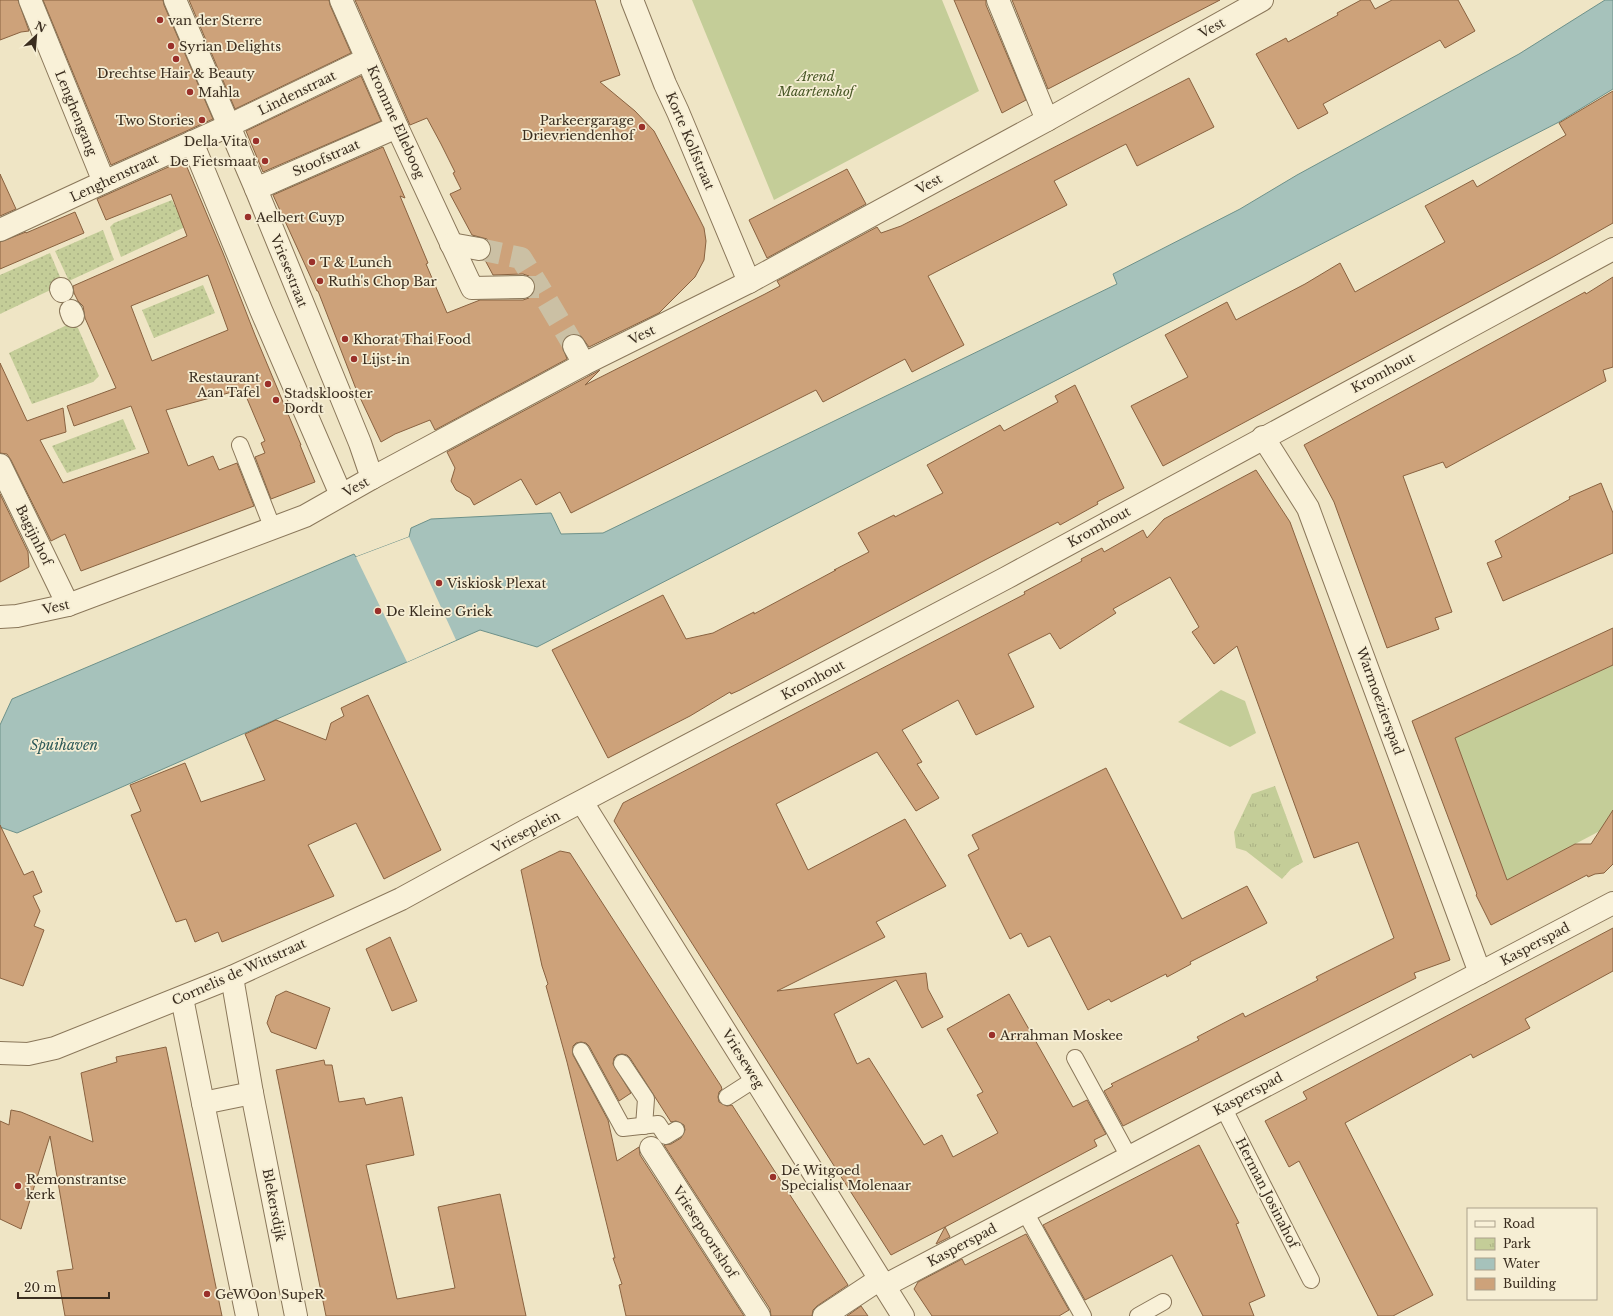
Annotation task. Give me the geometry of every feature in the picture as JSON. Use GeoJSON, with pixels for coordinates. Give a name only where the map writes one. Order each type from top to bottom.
{"type":"FeatureCollection","features":[{"type":"Feature","properties":{"kind":"street","name":"Lenghengang"},"geometry":{"type":"LineString","coordinates":[[30,0],[104,182]]}},
{"type":"Feature","properties":{"kind":"street","name":"Vriesestraat"},"geometry":{"type":"LineString","coordinates":[[175,0],[256,189],[357,436],[372,478]]}},
{"type":"Feature","properties":{"kind":"street","name":"Kromme Elleboog"},"geometry":{"type":"LineString","coordinates":[[341,0],[397,127],[472,288],[523,287]]}},
{"type":"Feature","properties":{"kind":"street","name":"Korte Kolfstraat"},"geometry":{"type":"LineString","coordinates":[[632,0],[665,84],[749,282]]}},
{"type":"Feature","properties":{"kind":"street"},"geometry":{"type":"LineString","coordinates":[[998,0],[1047,120]]}},
{"type":"Feature","properties":{"kind":"street","name":"Vest"},"geometry":{"type":"LineString","coordinates":[[0,617],[17,616],[68,605],[305,516],[579,355],[749,282],[1047,120],[1262,0]]}},
{"type":"Feature","properties":{"kind":"street","name":"Lindenstraat"},"geometry":{"type":"LineString","coordinates":[[228,126],[367,59]]}},
{"type":"Feature","properties":{"kind":"street","name":"Lenghenstraat"},"geometry":{"type":"LineString","coordinates":[[0,230],[228,126]]}},
{"type":"Feature","properties":{"kind":"street","name":"Stoofstraat"},"geometry":{"type":"LineString","coordinates":[[256,189],[397,127]]}},
{"type":"Feature","properties":{"kind":"street"},"geometry":{"type":"LineString","coordinates":[[192,142],[261,310],[341,495]]}},
{"type":"Feature","properties":{"kind":"street"},"geometry":{"type":"LineString","coordinates":[[451,244],[479,249]]}},
{"type":"Feature","properties":{"kind":"street","name":"Kromhout"},"geometry":{"type":"LineString","coordinates":[[582,802],[1000,581],[1613,249]]}},
{"type":"Feature","properties":{"kind":"street","name":"Warmoezierspad"},"geometry":{"type":"LineString","coordinates":[[1263,438],[1308,508],[1480,973]]}},
{"type":"Feature","properties":{"kind":"street","name":"Bagijnhof"},"geometry":{"type":"LineString","coordinates":[[0,465],[68,605]]}},
{"type":"Feature","properties":{"kind":"street","name":"Vrieseplein"},"geometry":{"type":"LineString","coordinates":[[470,863],[527,830],[582,802]]}},
{"type":"Feature","properties":{"kind":"street","name":"Vrieseweg"},"geometry":{"type":"LineString","coordinates":[[582,802],[903,1316]]}},
{"type":"Feature","properties":{"kind":"street","name":"Cornelis de Wittstraat"},"geometry":{"type":"LineString","coordinates":[[0,1053],[28,1054],[55,1048],[182,998],[232,977],[401,899],[470,863]]}},
{"type":"Feature","properties":{"kind":"street","name":"Kasperspad"},"geometry":{"type":"LineString","coordinates":[[882,1283],[1025,1212],[1613,903]]}},
{"type":"Feature","properties":{"kind":"street","name":"Blekersdijk"},"geometry":{"type":"LineString","coordinates":[[232,977],[252,1093],[296,1316]]}},
{"type":"Feature","properties":{"kind":"street"},"geometry":{"type":"LineString","coordinates":[[182,998],[247,1316]]}},
{"type":"Feature","properties":{"kind":"street"},"geometry":{"type":"LineString","coordinates":[[203,1103],[252,1093]]}},
{"type":"Feature","properties":{"kind":"street","name":"Vriesepoortshof"},"geometry":{"type":"LineString","coordinates":[[652,1148],[759,1316]]}},
{"type":"Feature","properties":{"kind":"street"},"geometry":{"type":"LineString","coordinates":[[824,1316],[882,1283]]}},
{"type":"Feature","properties":{"kind":"lane"},"geometry":{"type":"LineString","coordinates":[[240,445],[273,529]]}},
{"type":"Feature","properties":{"kind":"lane"},"geometry":{"type":"LineString","coordinates":[[581,1052],[623,1128],[658,1124],[666,1136],[676,1130]]}},
{"type":"Feature","properties":{"kind":"lane"},"geometry":{"type":"LineString","coordinates":[[1075,1058],[1129,1157]]}},
{"type":"Feature","properties":{"kind":"lane"},"geometry":{"type":"LineString","coordinates":[[622,1063],[646,1099],[644,1126]]}},
{"type":"Feature","properties":{"kind":"lane"},"geometry":{"type":"LineString","coordinates":[[727,1097],[755,1079]]}},
{"type":"Feature","properties":{"kind":"lane","name":"Herman Josinahof"},"geometry":{"type":"LineString","coordinates":[[1223,1107],[1311,1280]]}},
{"type":"Feature","properties":{"kind":"lane"},"geometry":{"type":"LineString","coordinates":[[1025,1212],[1083,1316]]}},
{"type":"Feature","properties":{"kind":"lane"},"geometry":{"type":"LineString","coordinates":[[1138,1316],[1163,1302]]}},
{"type":"Feature","properties":{"kind":"green space","name":"Arend Maartenshof"},"geometry":{"type":"Polygon","coordinates":[[[692,0],[942,0],[979,91],[774,200],[692,0]]]}},
{"type":"Feature","properties":{"kind":"green space"},"geometry":{"type":"Polygon","coordinates":[[[172,200],[185,227],[121,257],[110,227],[114,223],[172,200]]]}},
{"type":"Feature","properties":{"kind":"green space"},"geometry":{"type":"Polygon","coordinates":[[[103,230],[114,260],[69,281],[55,251],[103,230]]]}},
{"type":"Feature","properties":{"kind":"green space"},"geometry":{"type":"Polygon","coordinates":[[[50,253],[63,284],[0,314],[0,275],[50,253]]]}},
{"type":"Feature","properties":{"kind":"green space"},"geometry":{"type":"Polygon","coordinates":[[[203,285],[215,313],[154,338],[142,310],[203,285]]]}},
{"type":"Feature","properties":{"kind":"green space"},"geometry":{"type":"Polygon","coordinates":[[[69,324],[78,328],[99,376],[93,382],[32,404],[9,353],[69,324]]]}},
{"type":"Feature","properties":{"kind":"green space"},"geometry":{"type":"Polygon","coordinates":[[[123,419],[136,449],[67,473],[52,446],[123,419]]]}},
{"type":"Feature","properties":{"kind":"green space"},"geometry":{"type":"Polygon","coordinates":[[[1613,665],[1613,824],[1507,880],[1455,738],[1613,665]]]}},
{"type":"Feature","properties":{"kind":"green space"},"geometry":{"type":"Polygon","coordinates":[[[1221,690],[1245,701],[1256,733],[1230,747],[1178,722],[1221,690]]]}},
{"type":"Feature","properties":{"kind":"green space"},"geometry":{"type":"Polygon","coordinates":[[[1275,786],[1303,862],[1291,869],[1282,879],[1246,851],[1236,848],[1234,832],[1252,794],[1275,786]]]}},
{"type":"Feature","properties":{"kind":"water","name":"Spuihaven"},"geometry":{"type":"Polygon","coordinates":[[[1605,0],[1613,0],[1613,89],[1559,122],[537,647],[480,630],[17,833],[0,827],[0,725],[12,699],[354,554],[356,557],[409,537],[411,528],[431,519],[551,513],[561,534],[603,533],[1117,284],[1113,274],[1240,209],[1297,175],[1519,54],[1605,0]]]}},
{"type":"Feature","properties":{"kind":"pier"},"geometry":{"type":"Polygon","coordinates":[[[409,537],[456,640],[407,662],[356,557],[409,537]]]}},
{"type":"Feature","properties":{"kind":"building"},"geometry":{"type":"Polygon","coordinates":[[[0,0],[18,0],[29,31],[21,32],[0,40],[0,0]]]}},
{"type":"Feature","properties":{"kind":"building"},"geometry":{"type":"Polygon","coordinates":[[[43,0],[163,0],[213,119],[111,165],[43,0]]]}},
{"type":"Feature","properties":{"kind":"building"},"geometry":{"type":"Polygon","coordinates":[[[189,0],[329,0],[351,53],[235,109],[189,0]]]}},
{"type":"Feature","properties":{"kind":"building"},"geometry":{"type":"Polygon","coordinates":[[[355,0],[595,0],[620,75],[600,82],[635,111],[654,131],[704,228],[706,241],[704,260],[695,277],[659,313],[589,347],[580,335],[568,335],[564,339],[562,345],[567,359],[435,430],[430,420],[395,434],[381,442],[356,389],[318,291],[273,195],[383,147],[405,198],[400,196],[428,263],[426,264],[447,313],[480,300],[523,300],[529,298],[534,293],[535,286],[533,280],[529,276],[523,274],[493,275],[485,260],[489,257],[491,252],[491,244],[487,239],[472,235],[450,194],[461,189],[453,173],[455,172],[441,144],[427,118],[410,125],[355,0]]]}},
{"type":"Feature","properties":{"kind":"building"},"geometry":{"type":"Polygon","coordinates":[[[954,0],[986,0],[986,5],[1026,100],[1002,113],[954,0]]]}},
{"type":"Feature","properties":{"kind":"building"},"geometry":{"type":"Polygon","coordinates":[[[1012,0],[1220,0],[1048,89],[1012,0]]]}},
{"type":"Feature","properties":{"kind":"building"},"geometry":{"type":"Polygon","coordinates":[[[1361,0],[1370,0],[1375,9],[1392,0],[1458,0],[1475,31],[1445,48],[1440,40],[1323,104],[1328,113],[1298,129],[1256,54],[1286,38],[1288,42],[1338,15],[1337,13],[1361,0]]]}},
{"type":"Feature","properties":{"kind":"building"},"geometry":{"type":"Polygon","coordinates":[[[361,76],[381,121],[263,172],[246,131],[361,76]]]}},
{"type":"Feature","properties":{"kind":"building"},"geometry":{"type":"Polygon","coordinates":[[[1189,78],[1214,127],[1137,166],[1126,144],[1054,181],[1067,205],[928,276],[964,345],[912,372],[905,359],[823,402],[816,390],[571,513],[560,492],[536,505],[521,479],[474,505],[470,498],[456,490],[451,481],[455,468],[447,452],[600,370],[585,385],[765,294],[780,286],[777,281],[877,227],[881,233],[901,226],[1189,78]]]}},
{"type":"Feature","properties":{"kind":"building"},"geometry":{"type":"Polygon","coordinates":[[[1613,91],[1613,223],[1551,258],[1163,466],[1131,406],[1188,377],[1165,335],[1227,302],[1236,320],[1305,284],[1340,263],[1355,292],[1445,242],[1425,206],[1473,180],[1477,187],[1566,135],[1559,123],[1613,91]]]}},
{"type":"Feature","properties":{"kind":"building"},"geometry":{"type":"Polygon","coordinates":[[[184,160],[315,482],[271,499],[255,457],[265,453],[261,443],[265,441],[243,389],[166,410],[188,466],[213,456],[219,470],[237,463],[254,506],[81,571],[65,534],[51,541],[11,460],[7,454],[0,453],[0,363],[27,421],[63,408],[66,432],[40,440],[63,483],[149,453],[131,406],[74,426],[67,406],[116,388],[85,318],[83,306],[78,301],[74,293],[73,286],[187,236],[171,194],[106,220],[97,199],[184,160]],[[208,275],[131,306],[152,361],[228,330],[208,275]]]}},
{"type":"Feature","properties":{"kind":"building"},"geometry":{"type":"Polygon","coordinates":[[[847,169],[866,204],[767,258],[749,220],[847,169]]]}},
{"type":"Feature","properties":{"kind":"building"},"geometry":{"type":"Polygon","coordinates":[[[0,174],[16,209],[0,216],[0,174]]]}},
{"type":"Feature","properties":{"kind":"building"},"geometry":{"type":"Polygon","coordinates":[[[75,212],[84,233],[0,269],[0,242],[26,233],[75,212]]]}},
{"type":"Feature","properties":{"kind":"building"},"geometry":{"type":"Polygon","coordinates":[[[1613,277],[1613,367],[1603,370],[1606,381],[1446,468],[1443,462],[1403,476],[1452,612],[1435,618],[1439,629],[1387,648],[1334,502],[1304,445],[1585,292],[1586,294],[1613,277]]]}},
{"type":"Feature","properties":{"kind":"building"},"geometry":{"type":"Polygon","coordinates":[[[1075,385],[1124,488],[1097,502],[1098,504],[1060,525],[1058,522],[740,690],[731,694],[730,692],[690,716],[608,758],[552,650],[663,595],[686,639],[713,633],[754,612],[754,614],[869,552],[858,533],[894,515],[895,517],[943,493],[927,465],[1000,425],[1004,431],[1058,402],[1055,396],[1075,385]]]}},
{"type":"Feature","properties":{"kind":"building"},"geometry":{"type":"Polygon","coordinates":[[[1256,470],[1290,522],[1450,960],[1414,973],[1416,978],[1123,1126],[1104,1091],[1113,1086],[1111,1084],[1199,1040],[1197,1037],[1243,1013],[1245,1017],[1318,980],[1316,977],[1394,938],[1358,842],[1314,858],[1237,646],[1214,664],[1192,632],[1199,627],[1170,577],[1113,609],[1116,613],[1060,649],[1050,633],[1008,654],[1034,707],[976,735],[958,700],[902,730],[922,762],[917,764],[939,798],[916,811],[877,752],[776,804],[808,870],[905,819],[946,886],[876,922],[885,937],[777,991],[926,973],[928,989],[943,1017],[922,1028],[896,980],[834,1014],[857,1064],[869,1058],[924,1145],[942,1135],[953,1157],[998,1133],[977,1095],[983,1092],[947,1029],[1009,994],[1073,1107],[1087,1100],[1106,1134],[1094,1140],[1097,1146],[891,1255],[614,821],[623,803],[1025,594],[1024,592],[1082,561],[1081,559],[1102,548],[1104,552],[1143,530],[1147,538],[1164,519],[1256,470]]]}},
{"type":"Feature","properties":{"kind":"building"},"geometry":{"type":"Polygon","coordinates":[[[1601,483],[1613,513],[1613,553],[1503,601],[1487,563],[1502,557],[1495,541],[1570,499],[1569,497],[1601,483]]]}},
{"type":"Feature","properties":{"kind":"building"},"geometry":{"type":"Polygon","coordinates":[[[0,494],[28,552],[29,567],[0,582],[0,494]]]}},
{"type":"Feature","properties":{"kind":"building"},"geometry":{"type":"Polygon","coordinates":[[[1613,628],[1613,665],[1455,738],[1507,880],[1575,844],[1591,844],[1613,810],[1613,864],[1604,873],[1595,874],[1588,877],[1587,875],[1491,925],[1476,895],[1477,894],[1412,721],[1613,628]]]}},
{"type":"Feature","properties":{"kind":"building"},"geometry":{"type":"Polygon","coordinates":[[[368,695],[441,850],[384,879],[356,823],[308,845],[334,896],[222,942],[218,932],[195,942],[186,919],[176,922],[131,815],[141,811],[130,785],[185,763],[201,802],[265,780],[245,734],[276,720],[326,740],[331,723],[344,716],[341,708],[368,695]]]}},
{"type":"Feature","properties":{"kind":"building"},"geometry":{"type":"Polygon","coordinates":[[[1106,768],[1182,919],[1247,886],[1267,923],[1190,962],[1191,964],[1167,977],[1166,974],[1111,1002],[1109,999],[1088,1010],[1050,936],[1028,947],[1021,933],[1010,939],[968,855],[979,849],[972,835],[1106,768]]]}},
{"type":"Feature","properties":{"kind":"building"},"geometry":{"type":"Polygon","coordinates":[[[0,825],[24,875],[33,871],[42,892],[33,896],[40,911],[34,926],[44,930],[23,986],[0,978],[0,825]]]}},
{"type":"Feature","properties":{"kind":"building"},"geometry":{"type":"Polygon","coordinates":[[[560,851],[570,853],[721,1086],[722,1089],[719,1092],[718,1097],[719,1102],[727,1106],[732,1105],[848,1285],[817,1306],[813,1310],[812,1316],[771,1316],[770,1309],[664,1145],[671,1144],[681,1138],[685,1130],[684,1125],[676,1121],[671,1122],[630,1058],[627,1055],[622,1054],[617,1055],[614,1058],[613,1064],[631,1093],[619,1101],[589,1046],[586,1043],[581,1042],[576,1043],[573,1046],[573,1055],[608,1120],[617,1161],[639,1147],[640,1155],[744,1316],[626,1316],[619,1285],[622,1284],[613,1258],[615,1258],[567,1062],[546,986],[548,984],[542,966],[521,870],[560,851]]]}},
{"type":"Feature","properties":{"kind":"building"},"geometry":{"type":"Polygon","coordinates":[[[1613,928],[1613,971],[1525,1019],[1530,1028],[1473,1058],[1471,1054],[1345,1123],[1433,1295],[1393,1316],[1378,1316],[1299,1161],[1289,1167],[1265,1121],[1307,1099],[1303,1092],[1613,928]]]}},
{"type":"Feature","properties":{"kind":"building"},"geometry":{"type":"Polygon","coordinates":[[[390,937],[417,1001],[392,1011],[366,949],[390,937]]]}},
{"type":"Feature","properties":{"kind":"building"},"geometry":{"type":"Polygon","coordinates":[[[286,991],[330,1008],[316,1049],[271,1032],[267,1023],[276,996],[286,991]]]}},
{"type":"Feature","properties":{"kind":"building"},"geometry":{"type":"Polygon","coordinates":[[[166,1047],[222,1316],[65,1316],[57,1271],[73,1269],[50,1136],[21,1229],[0,1219],[0,1121],[9,1125],[11,1110],[21,1112],[93,1142],[81,1073],[117,1062],[116,1057],[166,1047]]]}},
{"type":"Feature","properties":{"kind":"building"},"geometry":{"type":"Polygon","coordinates":[[[324,1060],[325,1065],[332,1065],[339,1102],[364,1098],[366,1105],[402,1097],[414,1155],[366,1165],[397,1299],[455,1288],[438,1207],[500,1194],[526,1316],[326,1316],[276,1070],[324,1060]]]}},
{"type":"Feature","properties":{"kind":"building"},"geometry":{"type":"Polygon","coordinates":[[[1199,1145],[1239,1223],[1236,1224],[1265,1296],[1249,1303],[1254,1316],[1203,1316],[1172,1255],[1085,1300],[1043,1225],[1199,1145]]]}},
{"type":"Feature","properties":{"kind":"building"},"geometry":{"type":"Polygon","coordinates":[[[945,1227],[950,1237],[936,1244],[945,1227]]]}},
{"type":"Feature","properties":{"kind":"building"},"geometry":{"type":"Polygon","coordinates":[[[1026,1234],[1069,1310],[1059,1316],[932,1316],[914,1289],[918,1282],[962,1259],[965,1265],[1026,1234]]]}},
{"type":"Feature","properties":{"kind":"building"},"geometry":{"type":"Polygon","coordinates":[[[861,1306],[868,1316],[847,1316],[861,1306]]]}},
{"type":"Feature","properties":{"kind":"tunnel"},"geometry":{"type":"LineString","coordinates":[[479,249],[521,258],[539,287]]}},
{"type":"Feature","properties":{"kind":"tunnel"},"geometry":{"type":"LineString","coordinates":[[523,287],[539,287],[574,346]]}},
{"type":"Feature","properties":{"kind":"place","name":"van der Sterre"},"geometry":{"type":"Point","coordinates":[160,20]}},
{"type":"Feature","properties":{"kind":"place","name":"Syrian Delights"},"geometry":{"type":"Point","coordinates":[171,46]}},
{"type":"Feature","properties":{"kind":"place","name":"Drechtse Hair & Beauty"},"geometry":{"type":"Point","coordinates":[176,59]}},
{"type":"Feature","properties":{"kind":"place","name":"Mahla"},"geometry":{"type":"Point","coordinates":[190,92]}},
{"type":"Feature","properties":{"kind":"place","name":"Two Stories"},"geometry":{"type":"Point","coordinates":[202,120]}},
{"type":"Feature","properties":{"kind":"place","name":"Parkeergarage Drievriendenhof"},"geometry":{"type":"Point","coordinates":[642,127]}},
{"type":"Feature","properties":{"kind":"place","name":"Della Vita"},"geometry":{"type":"Point","coordinates":[256,141]}},
{"type":"Feature","properties":{"kind":"place","name":"De Fietsmaat"},"geometry":{"type":"Point","coordinates":[265,161]}},
{"type":"Feature","properties":{"kind":"place","name":"Aelbert Cuyp"},"geometry":{"type":"Point","coordinates":[248,217]}},
{"type":"Feature","properties":{"kind":"place","name":"T & Lunch"},"geometry":{"type":"Point","coordinates":[312,262]}},
{"type":"Feature","properties":{"kind":"place","name":"Ruth's Chop Bar"},"geometry":{"type":"Point","coordinates":[320,281]}},
{"type":"Feature","properties":{"kind":"place","name":"Khorat Thai Food"},"geometry":{"type":"Point","coordinates":[345,339]}},
{"type":"Feature","properties":{"kind":"place","name":"Lijst-in"},"geometry":{"type":"Point","coordinates":[354,359]}},
{"type":"Feature","properties":{"kind":"place","name":"Restaurant Aan Tafel"},"geometry":{"type":"Point","coordinates":[268,384]}},
{"type":"Feature","properties":{"kind":"place","name":"Stadsklooster Dordt"},"geometry":{"type":"Point","coordinates":[276,400]}},
{"type":"Feature","properties":{"kind":"place","name":"Viskiosk Plexat"},"geometry":{"type":"Point","coordinates":[439,583]}},
{"type":"Feature","properties":{"kind":"place","name":"De Kleine Griek"},"geometry":{"type":"Point","coordinates":[378,611]}},
{"type":"Feature","properties":{"kind":"place","name":"Arrahman Moskee"},"geometry":{"type":"Point","coordinates":[992,1035]}},
{"type":"Feature","properties":{"kind":"place","name":"Dé Witgoed Specialist Molenaar"},"geometry":{"type":"Point","coordinates":[773,1177]}},
{"type":"Feature","properties":{"kind":"place","name":"Remonstrantse kerk"},"geometry":{"type":"Point","coordinates":[18,1186]}},
{"type":"Feature","properties":{"kind":"place","name":"GeWOon SupeR"},"geometry":{"type":"Point","coordinates":[207,1294]}}]}
